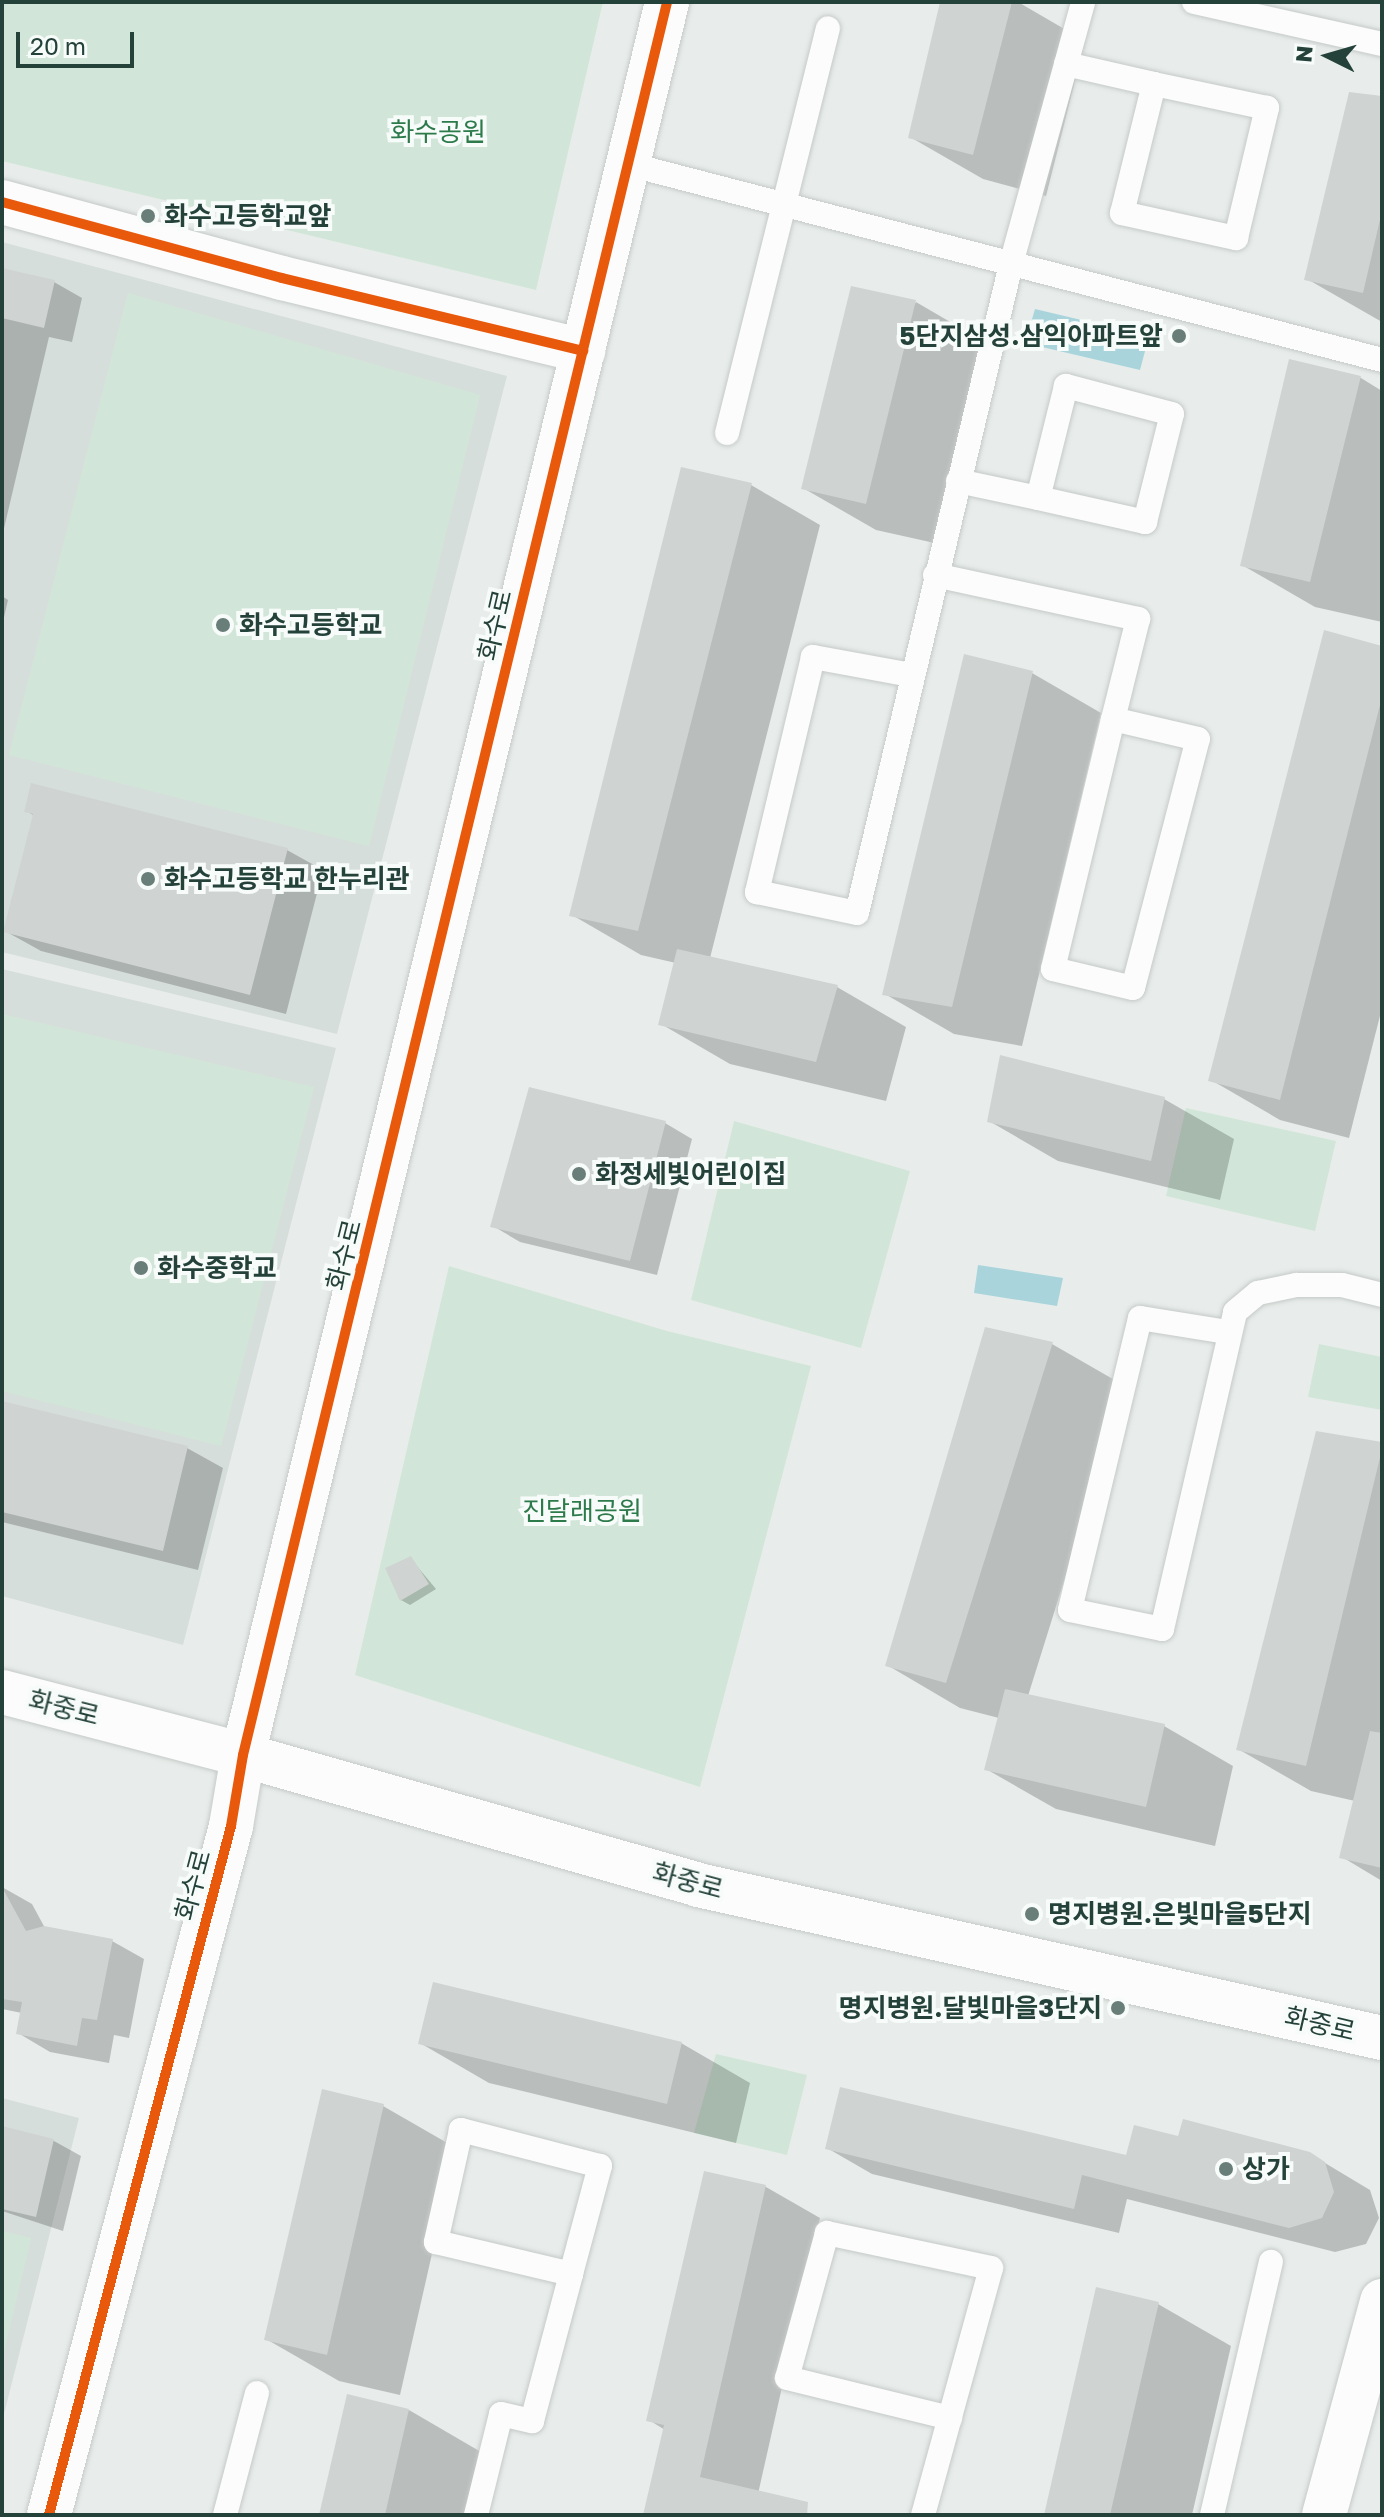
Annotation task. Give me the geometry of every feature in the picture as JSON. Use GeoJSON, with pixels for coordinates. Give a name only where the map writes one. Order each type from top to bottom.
{"type":"FeatureCollection","features":[{"type":"Feature","properties":{"kind":"street","name":"화수로"},"geometry":{"type":"LineString","coordinates":[[49,2515],[231,1826],[243,1755],[667,2]]}},
{"type":"Feature","properties":{"kind":"street"},"geometry":{"type":"LineString","coordinates":[[2,202],[282,278],[583,351]]}},
{"type":"Feature","properties":{"kind":"street","name":"화중로"},"geometry":{"type":"LineString","coordinates":[[2,1692],[243,1755],[698,1885],[1382,2038]]}},
{"type":"Feature","properties":{"kind":"street"},"geometry":{"type":"LineString","coordinates":[[1324,2515],[1382,2301]]}},
{"type":"Feature","properties":{"kind":"lane"},"geometry":{"type":"LineString","coordinates":[[911,675],[813,657],[757,892],[857,913],[911,675],[1011,264],[1083,2]]}},
{"type":"Feature","properties":{"kind":"lane"},"geometry":{"type":"LineString","coordinates":[[1194,2],[1292,12],[1382,44]]}},
{"type":"Feature","properties":{"kind":"lane"},"geometry":{"type":"LineString","coordinates":[[727,433],[828,28]]}},
{"type":"Feature","properties":{"kind":"lane"},"geometry":{"type":"LineString","coordinates":[[1066,64],[1267,108],[1236,238],[1122,213],[1154,84]]}},
{"type":"Feature","properties":{"kind":"lane"},"geometry":{"type":"LineString","coordinates":[[628,164],[1382,360]]}},
{"type":"Feature","properties":{"kind":"lane"},"geometry":{"type":"LineString","coordinates":[[958,481],[1145,522],[1172,414],[1066,386],[1038,498]]}},
{"type":"Feature","properties":{"kind":"lane"},"geometry":{"type":"LineString","coordinates":[[935,575],[1138,619],[1113,719],[1053,969],[1133,988],[1198,739],[1113,719]]}},
{"type":"Feature","properties":{"kind":"lane"},"geometry":{"type":"LineString","coordinates":[[1227,1332],[1140,1318],[1070,1610],[1162,1629],[1227,1332],[1235,1312],[1258,1293],[1296,1285],[1342,1285],[1382,1295]]}},
{"type":"Feature","properties":{"kind":"lane"},"geometry":{"type":"LineString","coordinates":[[476,2515],[501,2414],[532,2421],[600,2166],[461,2130],[436,2242],[571,2274]]}},
{"type":"Feature","properties":{"kind":"lane"},"geometry":{"type":"LineString","coordinates":[[923,2515],[950,2418],[991,2268],[827,2233],[787,2378],[950,2418]]}},
{"type":"Feature","properties":{"kind":"lane"},"geometry":{"type":"LineString","coordinates":[[1212,2515],[1271,2262]]}},
{"type":"Feature","properties":{"kind":"lane"},"geometry":{"type":"LineString","coordinates":[[225,2515],[257,2393]]}},
{"type":"Feature","properties":{"kind":"shaded area","name":"화수고등학교"},"geometry":{"type":"Polygon","coordinates":[[[2,242],[507,376],[337,1034],[2,952],[2,242]]]}},
{"type":"Feature","properties":{"kind":"shaded area","name":"화수중학교"},"geometry":{"type":"Polygon","coordinates":[[[2,969],[336,1048],[183,1645],[2,1596],[2,969]]]}},
{"type":"Feature","properties":{"kind":"shaded area"},"geometry":{"type":"Polygon","coordinates":[[[2,2098],[79,2118],[2,2422],[2,2098]]]}},
{"type":"Feature","properties":{"kind":"green space","name":"화수공원"},"geometry":{"type":"Polygon","coordinates":[[[2,2],[603,2],[536,290],[2,161],[2,2]]]}},
{"type":"Feature","properties":{"kind":"green space"},"geometry":{"type":"Polygon","coordinates":[[[128,293],[480,395],[369,846],[9,755],[128,293]]]}},
{"type":"Feature","properties":{"kind":"green space","name":"화수중학교"},"geometry":{"type":"Polygon","coordinates":[[[2,1014],[314,1087],[221,1446],[2,1391],[2,1014]]]}},
{"type":"Feature","properties":{"kind":"green space"},"geometry":{"type":"Polygon","coordinates":[[[1186,1108],[1336,1141],[1315,1231],[1166,1196],[1186,1108]]]}},
{"type":"Feature","properties":{"kind":"green space"},"geometry":{"type":"Polygon","coordinates":[[[734,1121],[910,1171],[861,1348],[691,1300],[734,1121]]]}},
{"type":"Feature","properties":{"kind":"green space","name":"진달래공원"},"geometry":{"type":"Polygon","coordinates":[[[449,1266],[667,1331],[811,1366],[700,1787],[355,1675],[449,1266]]]}},
{"type":"Feature","properties":{"kind":"green space"},"geometry":{"type":"Polygon","coordinates":[[[1319,1344],[1382,1357],[1382,1410],[1308,1397],[1319,1344]]]}},
{"type":"Feature","properties":{"kind":"green space"},"geometry":{"type":"Polygon","coordinates":[[[716,2054],[807,2075],[787,2155],[694,2133],[716,2054]]]}},
{"type":"Feature","properties":{"kind":"green space"},"geometry":{"type":"Polygon","coordinates":[[[2,2231],[31,2238],[2,2360],[2,2231]]]}},
{"type":"Feature","properties":{"kind":"water"},"geometry":{"type":"Polygon","coordinates":[[[1035,309],[1149,336],[1140,370],[1025,343],[1035,309]]]}},
{"type":"Feature","properties":{"kind":"water"},"geometry":{"type":"Polygon","coordinates":[[[978,1265],[1063,1278],[1057,1306],[974,1293],[978,1265]]]}},
{"type":"Feature","properties":{"kind":"building"},"geometry":{"type":"Polygon","coordinates":[[[940,2],[1012,2],[973,155],[908,138],[940,2]]]}},
{"type":"Feature","properties":{"kind":"building"},"geometry":{"type":"Polygon","coordinates":[[[1349,92],[1382,96],[1382,211],[1363,293],[1304,280],[1349,92]]]}},
{"type":"Feature","properties":{"kind":"building"},"geometry":{"type":"Polygon","coordinates":[[[2,268],[55,280],[44,328],[2,318],[2,268]]]}},
{"type":"Feature","properties":{"kind":"building"},"geometry":{"type":"Polygon","coordinates":[[[851,286],[916,300],[866,504],[801,489],[851,286]]]}},
{"type":"Feature","properties":{"kind":"building"},"geometry":{"type":"Polygon","coordinates":[[[1289,359],[1361,376],[1310,582],[1240,566],[1289,359]]]}},
{"type":"Feature","properties":{"kind":"building"},"geometry":{"type":"Polygon","coordinates":[[[681,467],[752,483],[638,931],[569,916],[681,467]]]}},
{"type":"Feature","properties":{"kind":"building"},"geometry":{"type":"Polygon","coordinates":[[[1324,630],[1382,646],[1382,697],[1280,1100],[1208,1081],[1324,630]]]}},
{"type":"Feature","properties":{"kind":"building"},"geometry":{"type":"Polygon","coordinates":[[[964,654],[1033,671],[952,1007],[882,995],[964,654]]]}},
{"type":"Feature","properties":{"kind":"building","name":"화수고등학교 한누리관"},"geometry":{"type":"Polygon","coordinates":[[[31,783],[288,848],[250,995],[3,932],[33,814],[24,812],[31,783]]]}},
{"type":"Feature","properties":{"kind":"building"},"geometry":{"type":"Polygon","coordinates":[[[677,949],[838,985],[816,1062],[658,1025],[677,949]]]}},
{"type":"Feature","properties":{"kind":"building"},"geometry":{"type":"Polygon","coordinates":[[[1000,1055],[1165,1097],[1151,1161],[987,1122],[1000,1055]]]}},
{"type":"Feature","properties":{"kind":"building","name":"화정세빛어린이집"},"geometry":{"type":"Polygon","coordinates":[[[529,1087],[666,1121],[630,1261],[490,1227],[529,1087]]]}},
{"type":"Feature","properties":{"kind":"building"},"geometry":{"type":"Polygon","coordinates":[[[985,1327],[1053,1342],[946,1683],[885,1666],[985,1327]]]}},
{"type":"Feature","properties":{"kind":"building"},"geometry":{"type":"Polygon","coordinates":[[[2,1401],[188,1446],[163,1551],[2,1512],[2,1401]]]}},
{"type":"Feature","properties":{"kind":"building"},"geometry":{"type":"Polygon","coordinates":[[[1316,1431],[1382,1442],[1382,1449],[1306,1766],[1236,1750],[1316,1431]]]}},
{"type":"Feature","properties":{"kind":"building"},"geometry":{"type":"Polygon","coordinates":[[[411,1556],[429,1584],[400,1601],[385,1568],[411,1556]]]}},
{"type":"Feature","properties":{"kind":"building"},"geometry":{"type":"Polygon","coordinates":[[[1005,1689],[1165,1724],[1146,1807],[984,1770],[1005,1689]]]}},
{"type":"Feature","properties":{"kind":"building"},"geometry":{"type":"Polygon","coordinates":[[[1370,1731],[1382,1733],[1382,1868],[1339,1858],[1370,1731]]]}},
{"type":"Feature","properties":{"kind":"building"},"geometry":{"type":"Polygon","coordinates":[[[2,1887],[26,1931],[44,1926],[113,1939],[97,2020],[82,2018],[77,2046],[16,2034],[22,2002],[2,1999],[2,1887]]]}},
{"type":"Feature","properties":{"kind":"building"},"geometry":{"type":"Polygon","coordinates":[[[433,1982],[682,2042],[667,2104],[418,2044],[433,1982]]]}},
{"type":"Feature","properties":{"kind":"building"},"geometry":{"type":"Polygon","coordinates":[[[840,2087],[1126,2155],[1134,2125],[1178,2136],[1183,2119],[1310,2152],[1325,2162],[1334,2192],[1322,2218],[1289,2228],[1082,2175],[1074,2209],[825,2149],[840,2087]]]}},
{"type":"Feature","properties":{"kind":"building"},"geometry":{"type":"Polygon","coordinates":[[[322,2089],[384,2104],[327,2355],[264,2340],[322,2089]]]}},
{"type":"Feature","properties":{"kind":"building"},"geometry":{"type":"Polygon","coordinates":[[[2,2126],[54,2139],[36,2217],[2,2209],[2,2126]]]}},
{"type":"Feature","properties":{"kind":"building"},"geometry":{"type":"Polygon","coordinates":[[[704,2171],[766,2185],[700,2477],[808,2502],[807,2515],[643,2515],[664,2425],[646,2421],[704,2171]]]}},
{"type":"Feature","properties":{"kind":"building"},"geometry":{"type":"Polygon","coordinates":[[[1096,2287],[1159,2302],[1110,2515],[1044,2515],[1096,2287]]]}},
{"type":"Feature","properties":{"kind":"building"},"geometry":{"type":"Polygon","coordinates":[[[347,2394],[409,2409],[385,2515],[319,2515],[347,2394]]]}},
{"type":"Feature","properties":{"kind":"cycle path"},"geometry":{"type":"LineString","coordinates":[[49,2515],[231,1826],[243,1755],[667,2]]}},
{"type":"Feature","properties":{"kind":"cycle path"},"geometry":{"type":"LineString","coordinates":[[2,202],[282,278],[583,351]]}},
{"type":"Feature","properties":{"kind":"place","name":"화수고등학교앞"},"geometry":{"type":"Point","coordinates":[148,216]}},
{"type":"Feature","properties":{"kind":"place","name":"5단지삼성.삼익아파트앞"},"geometry":{"type":"Point","coordinates":[1179,336]}},
{"type":"Feature","properties":{"kind":"place","name":"화수고등학교"},"geometry":{"type":"Point","coordinates":[223,625]}},
{"type":"Feature","properties":{"kind":"place","name":"화수고등학교 한누리관"},"geometry":{"type":"Point","coordinates":[148,879]}},
{"type":"Feature","properties":{"kind":"place","name":"화정세빛어린이집"},"geometry":{"type":"Point","coordinates":[579,1174]}},
{"type":"Feature","properties":{"kind":"place","name":"화수중학교"},"geometry":{"type":"Point","coordinates":[141,1268]}},
{"type":"Feature","properties":{"kind":"place","name":"명지병원.은빛마을5단지"},"geometry":{"type":"Point","coordinates":[1032,1914]}},
{"type":"Feature","properties":{"kind":"place","name":"명지병원.달빛마을3단지"},"geometry":{"type":"Point","coordinates":[1118,2008]}},
{"type":"Feature","properties":{"kind":"place","name":"상가"},"geometry":{"type":"Point","coordinates":[1226,2169]}}]}
